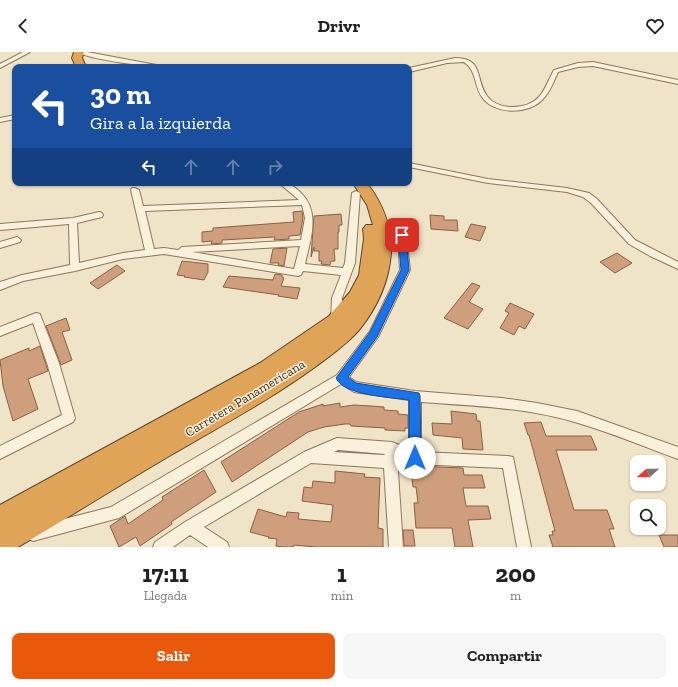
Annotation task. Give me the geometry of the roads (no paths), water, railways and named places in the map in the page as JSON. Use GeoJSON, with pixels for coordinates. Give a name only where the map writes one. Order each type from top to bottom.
{"type":"FeatureCollection","features":[{"type":"Feature","properties":{"kind":"highway"},"geometry":{"type":"LineString","coordinates":[[70,52],[69,58],[71,64]]}},
{"type":"Feature","properties":{"kind":"highway"},"geometry":{"type":"LineString","coordinates":[[80,52],[78,61],[80,64]]}},
{"type":"Feature","properties":{"kind":"highway","name":"Carretera Panamericana"},"geometry":{"type":"LineString","coordinates":[[0,543],[134,463],[291,374],[332,344],[357,320],[378,277],[383,255],[383,238],[380,220],[368,193],[354,186]]}},
{"type":"Feature","properties":{"kind":"highway","name":"Carretera Panamericana"},"geometry":{"type":"LineString","coordinates":[[0,519],[267,369],[336,321],[357,296],[368,275],[372,240],[370,222],[364,202],[354,186]]}},
{"type":"Feature","properties":{"kind":"street"},"geometry":{"type":"LineString","coordinates":[[0,66],[27,52]]}},
{"type":"Feature","properties":{"kind":"street"},"geometry":{"type":"LineString","coordinates":[[80,52],[144,64]]}},
{"type":"Feature","properties":{"kind":"street"},"geometry":{"type":"LineString","coordinates":[[412,69],[439,64],[450,60],[465,60],[473,66],[479,79],[481,92],[485,99],[498,107],[512,109],[522,108],[540,100],[556,71],[578,65],[593,64],[678,82]]}},
{"type":"Feature","properties":{"kind":"street"},"geometry":{"type":"LineString","coordinates":[[0,120],[12,118]]}},
{"type":"Feature","properties":{"kind":"street"},"geometry":{"type":"LineString","coordinates":[[412,165],[488,181],[567,190],[586,195],[594,201],[632,242],[678,266]]}},
{"type":"Feature","properties":{"kind":"street"},"geometry":{"type":"LineString","coordinates":[[164,251],[298,273],[310,217],[306,204],[288,186]]}},
{"type":"Feature","properties":{"kind":"street"},"geometry":{"type":"LineString","coordinates":[[336,321],[337,298],[350,256],[354,186]]}},
{"type":"Feature","properties":{"kind":"street"},"geometry":{"type":"LineString","coordinates":[[135,190],[150,253]]}},
{"type":"Feature","properties":{"kind":"street"},"geometry":{"type":"LineString","coordinates":[[140,209],[304,202]]}},
{"type":"Feature","properties":{"kind":"street"},"geometry":{"type":"LineString","coordinates":[[0,227],[74,221],[99,214]]}},
{"type":"Feature","properties":{"kind":"street"},"geometry":{"type":"LineString","coordinates":[[0,543],[114,513],[341,378],[374,334],[405,270],[402,235],[380,220]]}},
{"type":"Feature","properties":{"kind":"street"},"geometry":{"type":"LineString","coordinates":[[74,221],[75,268]]}},
{"type":"Feature","properties":{"kind":"street"},"geometry":{"type":"LineString","coordinates":[[0,245],[17,240]]}},
{"type":"Feature","properties":{"kind":"street"},"geometry":{"type":"LineString","coordinates":[[0,286],[22,278],[75,268],[123,256],[164,251],[304,243]]}},
{"type":"Feature","properties":{"kind":"street"},"geometry":{"type":"LineString","coordinates":[[299,266],[346,272]]}},
{"type":"Feature","properties":{"kind":"street"},"geometry":{"type":"LineString","coordinates":[[0,332],[36,317],[53,363],[69,418],[0,454]]}},
{"type":"Feature","properties":{"kind":"street"},"geometry":{"type":"LineString","coordinates":[[341,378],[354,387],[415,396],[502,403],[537,408],[577,417],[678,453]]}},
{"type":"Feature","properties":{"kind":"street"},"geometry":{"type":"LineString","coordinates":[[415,396],[415,458]]}},
{"type":"Feature","properties":{"kind":"street"},"geometry":{"type":"LineString","coordinates":[[391,455],[396,547]]}},
{"type":"Feature","properties":{"kind":"street"},"geometry":{"type":"LineString","coordinates":[[160,547],[190,527],[309,457],[391,455],[415,458],[508,462],[524,547]]}},
{"type":"Feature","properties":{"kind":"street"},"geometry":{"type":"LineString","coordinates":[[190,527],[222,547]]}}]}
